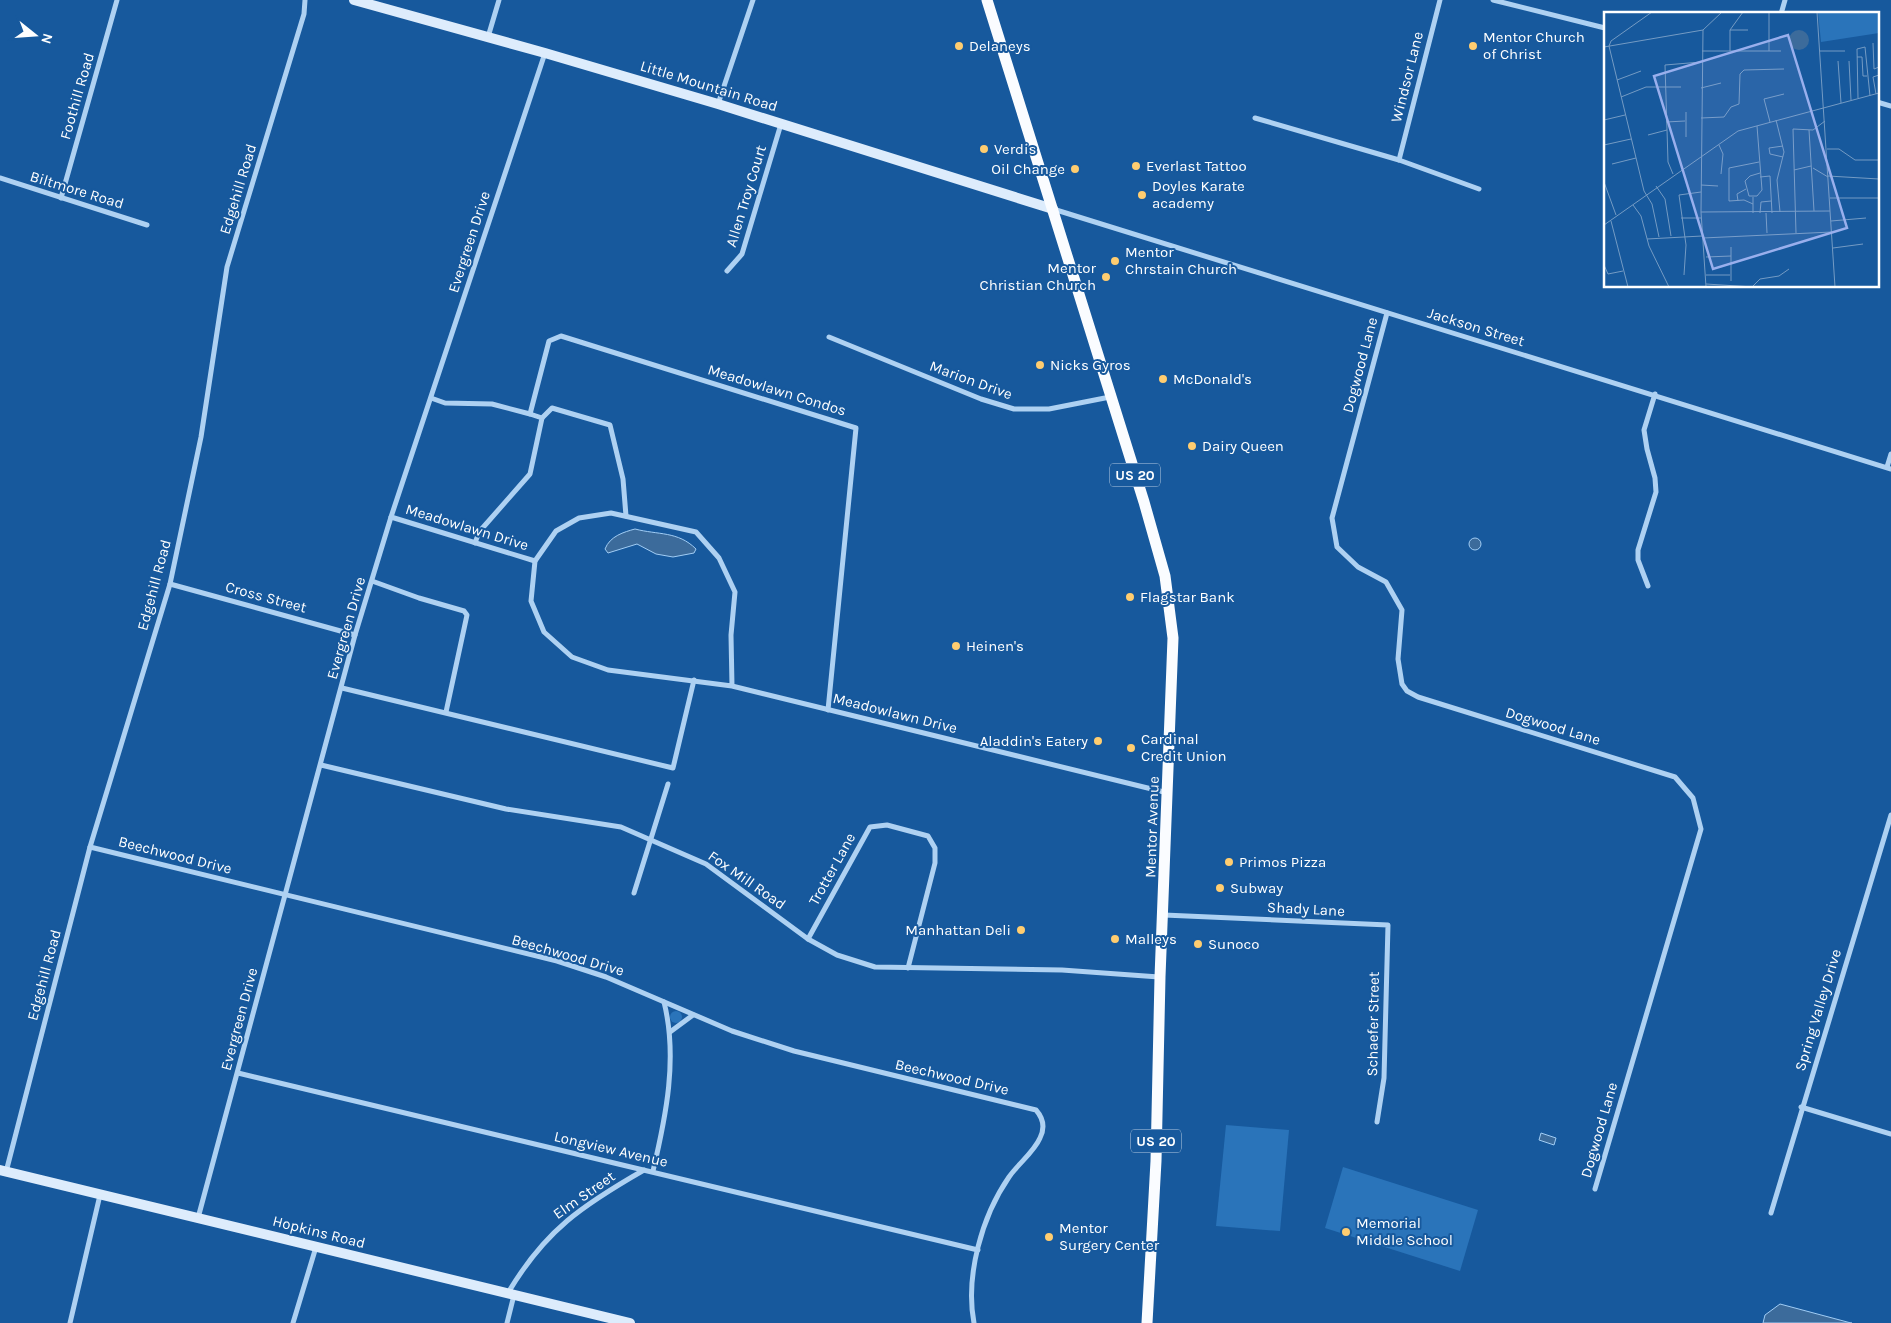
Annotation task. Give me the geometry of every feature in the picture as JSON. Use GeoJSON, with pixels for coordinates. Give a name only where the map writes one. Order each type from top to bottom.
{"type":"FeatureCollection","features":[{"type":"Feature","properties":{"kind":"main road","name":"Mentor Avenue"},"geometry":{"type":"LineString","coordinates":[[987,0],[1161,557],[1171,606],[1173,638],[1164,916],[1160,977],[1156,1161],[1147,1323]]}},
{"type":"Feature","properties":{"kind":"street","name":"Foothill Road"},"geometry":{"type":"LineString","coordinates":[[60,198],[117,0]]}},
{"type":"Feature","properties":{"kind":"street","name":"Edgehill Road"},"geometry":{"type":"LineString","coordinates":[[3,1171],[90,847],[170,584],[201,437],[227,268],[304,14],[305,0]]}},
{"type":"Feature","properties":{"kind":"street","name":"Little Mountain Road"},"geometry":{"type":"LineString","coordinates":[[354,0],[545,53],[718,104],[1053,209]]}},
{"type":"Feature","properties":{"kind":"street"},"geometry":{"type":"LineString","coordinates":[[488,37],[499,0]]}},
{"type":"Feature","properties":{"kind":"street"},"geometry":{"type":"LineString","coordinates":[[718,104],[753,0]]}},
{"type":"Feature","properties":{"kind":"street","name":"Windsor Lane"},"geometry":{"type":"LineString","coordinates":[[1399,160],[1440,0]]}},
{"type":"Feature","properties":{"kind":"street"},"geometry":{"type":"LineString","coordinates":[[1493,0],[1604,28]]}},
{"type":"Feature","properties":{"kind":"street","name":"Evergreen Drive"},"geometry":{"type":"LineString","coordinates":[[198,1218],[355,635],[391,517],[545,53]]}},
{"type":"Feature","properties":{"kind":"street"},"geometry":{"type":"LineString","coordinates":[[1878,102],[1891,106]]}},
{"type":"Feature","properties":{"kind":"street"},"geometry":{"type":"LineString","coordinates":[[1255,118],[1399,160],[1478,189]]}},
{"type":"Feature","properties":{"kind":"street","name":"Allen Troy Court"},"geometry":{"type":"LineString","coordinates":[[727,271],[742,254],[781,124]]}},
{"type":"Feature","properties":{"kind":"street","name":"Biltmore Road"},"geometry":{"type":"LineString","coordinates":[[0,178],[147,225]]}},
{"type":"Feature","properties":{"kind":"street","name":"Jackson Street"},"geometry":{"type":"LineString","coordinates":[[1053,209],[1655,394],[1832,452],[1889,468]]}},
{"type":"Feature","properties":{"kind":"street","name":"Dogwood Lane"},"geometry":{"type":"LineString","coordinates":[[1387,313],[1332,518],[1337,547],[1358,567],[1386,582],[1402,610],[1398,659],[1402,684],[1407,691],[1418,697],[1675,777],[1693,798],[1701,829],[1595,1189]]}},
{"type":"Feature","properties":{"kind":"street","name":"Meadowlawn Condos"},"geometry":{"type":"LineString","coordinates":[[530,414],[549,341],[560,336],[856,428],[828,710]]}},
{"type":"Feature","properties":{"kind":"street","name":"Marion Drive"},"geometry":{"type":"LineString","coordinates":[[829,336],[981,399],[1014,409],[1049,409],[1110,397]]}},
{"type":"Feature","properties":{"kind":"street"},"geometry":{"type":"LineString","coordinates":[[1648,586],[1638,560],[1638,550],[1656,492],[1655,478],[1646,449],[1644,430],[1655,394]]}},
{"type":"Feature","properties":{"kind":"street"},"geometry":{"type":"LineString","coordinates":[[431,398],[445,403],[492,404],[542,418]]}},
{"type":"Feature","properties":{"kind":"street"},"geometry":{"type":"LineString","coordinates":[[475,543],[479,532],[530,474],[542,418],[552,408],[610,424],[623,479],[626,516]]}},
{"type":"Feature","properties":{"kind":"street"},"geometry":{"type":"LineString","coordinates":[[1889,468],[1891,454]]}},
{"type":"Feature","properties":{"kind":"street","name":"Meadowlawn Drive"},"geometry":{"type":"LineString","coordinates":[[732,686],[731,635],[735,592],[719,558],[696,532],[611,513],[579,518],[556,531],[536,562],[531,601],[544,632],[572,658],[608,670],[732,686],[1168,793]]}},
{"type":"Feature","properties":{"kind":"street","name":"Meadowlawn Drive"},"geometry":{"type":"LineString","coordinates":[[391,517],[536,562]]}},
{"type":"Feature","properties":{"kind":"street"},"geometry":{"type":"LineString","coordinates":[[372,581],[419,598],[464,611],[467,615],[446,712]]}},
{"type":"Feature","properties":{"kind":"street","name":"Cross Street"},"geometry":{"type":"LineString","coordinates":[[170,584],[355,635]]}},
{"type":"Feature","properties":{"kind":"street"},"geometry":{"type":"LineString","coordinates":[[342,688],[379,699],[446,712],[673,768],[694,680]]}},
{"type":"Feature","properties":{"kind":"street","name":"Fox Mill Road"},"geometry":{"type":"LineString","coordinates":[[321,765],[506,809],[621,827],[706,864],[808,939],[837,955],[875,967],[1062,970],[1160,977]]}},
{"type":"Feature","properties":{"kind":"street"},"geometry":{"type":"LineString","coordinates":[[634,893],[668,784]]}},
{"type":"Feature","properties":{"kind":"street","name":"Spring Valley Drive"},"geometry":{"type":"LineString","coordinates":[[1770,1213],[1891,814]]}},
{"type":"Feature","properties":{"kind":"street","name":"Trotter Lane"},"geometry":{"type":"LineString","coordinates":[[808,939],[870,827],[887,825],[928,836],[935,848],[935,862],[908,968]]}},
{"type":"Feature","properties":{"kind":"street","name":"Beechwood Drive"},"geometry":{"type":"LineString","coordinates":[[90,847],[557,961],[606,976],[732,1031],[812,1056],[1030,1108],[1040,1115],[1043,1124],[1040,1141],[1009,1178],[999,1194],[978,1250]]}},
{"type":"Feature","properties":{"kind":"street","name":"Shady Lane"},"geometry":{"type":"LineString","coordinates":[[1164,916],[1388,925]]}},
{"type":"Feature","properties":{"kind":"street","name":"Schaefer Street"},"geometry":{"type":"LineString","coordinates":[[1377,1122],[1384,1078],[1388,925]]}},
{"type":"Feature","properties":{"kind":"street"},"geometry":{"type":"LineString","coordinates":[[653,1171],[666,1110],[670,1032],[664,1002]]}},
{"type":"Feature","properties":{"kind":"street"},"geometry":{"type":"LineString","coordinates":[[670,1032],[693,1015]]}},
{"type":"Feature","properties":{"kind":"street","name":"Longview Avenue"},"geometry":{"type":"LineString","coordinates":[[238,1073],[978,1250]]}},
{"type":"Feature","properties":{"kind":"street"},"geometry":{"type":"LineString","coordinates":[[1801,1107],[1891,1134]]}},
{"type":"Feature","properties":{"kind":"street","name":"Elm Street"},"geometry":{"type":"LineString","coordinates":[[511,1294],[547,1239],[573,1214],[645,1170]]}},
{"type":"Feature","properties":{"kind":"street","name":"Hopkins Road"},"geometry":{"type":"LineString","coordinates":[[3,1171],[630,1323]]}},
{"type":"Feature","properties":{"kind":"street"},"geometry":{"type":"LineString","coordinates":[[70,1323],[100,1195]]}},
{"type":"Feature","properties":{"kind":"street"},"geometry":{"type":"LineString","coordinates":[[292,1323],[316,1247]]}},
{"type":"Feature","properties":{"kind":"street"},"geometry":{"type":"LineString","coordinates":[[974,1323],[972,1287],[978,1250]]}},
{"type":"Feature","properties":{"kind":"street"},"geometry":{"type":"LineString","coordinates":[[507,1323],[511,1294]]}},
{"type":"Feature","properties":{"kind":"shaded area"},"geometry":{"type":"Polygon","coordinates":[[[635,529],[675,536],[696,549],[694,553],[673,557],[656,554],[637,544],[608,553],[605,549],[610,541],[622,533],[635,529]]]}},
{"type":"Feature","properties":{"kind":"shaded area"},"geometry":{"type":"Polygon","coordinates":[[[1475,538],[1481,544],[1475,550],[1469,544],[1475,538]]]}},
{"type":"Feature","properties":{"kind":"shaded area"},"geometry":{"type":"Polygon","coordinates":[[[674,1011],[678,1011],[682,1017],[678,1023],[674,1023],[670,1019],[670,1015],[674,1011]]]}},
{"type":"Feature","properties":{"kind":"shaded area"},"geometry":{"type":"Polygon","coordinates":[[[1226,1125],[1289,1130],[1280,1231],[1216,1226],[1226,1125]]]}},
{"type":"Feature","properties":{"kind":"shaded area"},"geometry":{"type":"Polygon","coordinates":[[[1541,1133],[1556,1138],[1554,1145],[1539,1140],[1541,1133]]]}},
{"type":"Feature","properties":{"kind":"shaded area"},"geometry":{"type":"Polygon","coordinates":[[[1343,1167],[1478,1210],[1460,1271],[1325,1228],[1343,1167]]]}},
{"type":"Feature","properties":{"kind":"shaded area"},"geometry":{"type":"Polygon","coordinates":[[[1780,1304],[1851,1323],[1763,1323],[1765,1315],[1780,1304]]]}},
{"type":"Feature","properties":{"kind":"place","name":"Delaneys"},"geometry":{"type":"Point","coordinates":[959,46]}},
{"type":"Feature","properties":{"kind":"place","name":"Mentor Church of Christ"},"geometry":{"type":"Point","coordinates":[1473,46]}},
{"type":"Feature","properties":{"kind":"place","name":"Verdis"},"geometry":{"type":"Point","coordinates":[984,149]}},
{"type":"Feature","properties":{"kind":"place","name":"Everlast Tattoo"},"geometry":{"type":"Point","coordinates":[1136,166]}},
{"type":"Feature","properties":{"kind":"place","name":"Oil Change"},"geometry":{"type":"Point","coordinates":[1075,169]}},
{"type":"Feature","properties":{"kind":"place","name":"Doyles Karate academy"},"geometry":{"type":"Point","coordinates":[1142,195]}},
{"type":"Feature","properties":{"kind":"place","name":"Mentor Chrstain Church"},"geometry":{"type":"Point","coordinates":[1115,261]}},
{"type":"Feature","properties":{"kind":"place","name":"Mentor Christian Church"},"geometry":{"type":"Point","coordinates":[1106,277]}},
{"type":"Feature","properties":{"kind":"place","name":"Nicks Gyros"},"geometry":{"type":"Point","coordinates":[1040,365]}},
{"type":"Feature","properties":{"kind":"place","name":"McDonald's"},"geometry":{"type":"Point","coordinates":[1163,379]}},
{"type":"Feature","properties":{"kind":"place","name":"Dairy Queen"},"geometry":{"type":"Point","coordinates":[1192,446]}},
{"type":"Feature","properties":{"kind":"place","name":"Flagstar Bank"},"geometry":{"type":"Point","coordinates":[1130,597]}},
{"type":"Feature","properties":{"kind":"place","name":"Heinen's"},"geometry":{"type":"Point","coordinates":[956,646]}},
{"type":"Feature","properties":{"kind":"place","name":"Aladdin's Eatery"},"geometry":{"type":"Point","coordinates":[1098,741]}},
{"type":"Feature","properties":{"kind":"place","name":"Cardinal Credit Union"},"geometry":{"type":"Point","coordinates":[1131,748]}},
{"type":"Feature","properties":{"kind":"place","name":"Primos Pizza"},"geometry":{"type":"Point","coordinates":[1229,862]}},
{"type":"Feature","properties":{"kind":"place","name":"Subway"},"geometry":{"type":"Point","coordinates":[1220,888]}},
{"type":"Feature","properties":{"kind":"place","name":"Manhattan Deli"},"geometry":{"type":"Point","coordinates":[1021,930]}},
{"type":"Feature","properties":{"kind":"place","name":"Malleys"},"geometry":{"type":"Point","coordinates":[1115,939]}},
{"type":"Feature","properties":{"kind":"place","name":"Sunoco"},"geometry":{"type":"Point","coordinates":[1198,944]}},
{"type":"Feature","properties":{"kind":"place","name":"Memorial Middle School"},"geometry":{"type":"Point","coordinates":[1346,1232]}},
{"type":"Feature","properties":{"kind":"place","name":"Mentor Surgery Center"},"geometry":{"type":"Point","coordinates":[1049,1237]}}]}
